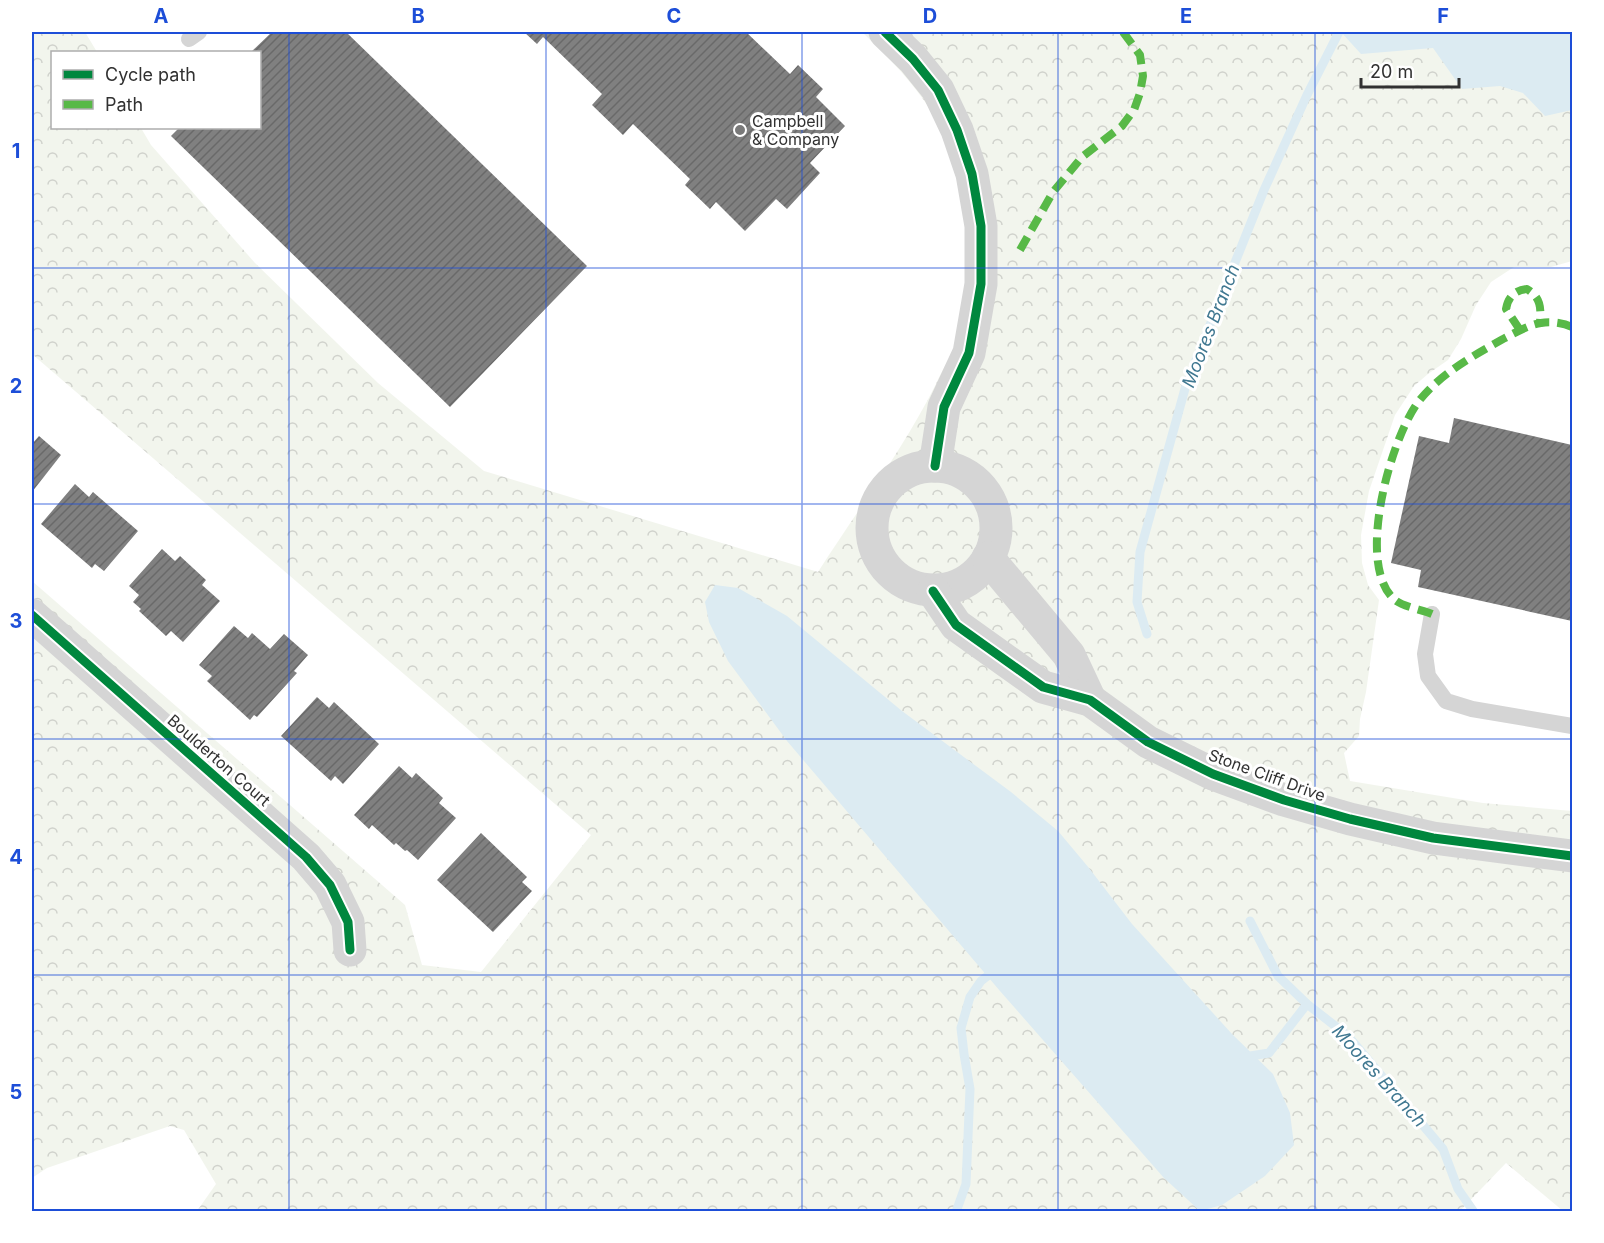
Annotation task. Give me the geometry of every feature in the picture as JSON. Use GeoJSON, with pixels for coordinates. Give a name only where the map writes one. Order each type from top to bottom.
{"type":"FeatureCollection","features":[{"type":"Feature","properties":{"kind":"street"},"geometry":{"type":"LineString","coordinates":[[885,32],[913,59],[938,90],[957,130],[972,174],[981,226],[981,284],[969,353],[944,407],[935,466]]}},
{"type":"Feature","properties":{"kind":"street"},"geometry":{"type":"LineString","coordinates":[[935,466],[956,470],[974,481],[988,497],[995,517],[995,538],[988,558],[978,572],[965,582],[950,588],[933,591],[914,588],[897,579],[883,565],[875,547],[871,528],[874,509],[883,491],[897,478],[914,469],[935,466]]}},
{"type":"Feature","properties":{"kind":"street","name":"Stone Cliff Drive"},"geometry":{"type":"LineString","coordinates":[[988,558],[1069,655],[1090,700]]}},
{"type":"Feature","properties":{"kind":"street","name":"Stone Cliff Drive"},"geometry":{"type":"LineString","coordinates":[[933,591],[956,625],[1043,687],[1090,700],[1148,742],[1213,774],[1284,800],[1350,819],[1433,838],[1572,856]]}},
{"type":"Feature","properties":{"kind":"street","name":"Boulderton Court"},"geometry":{"type":"LineString","coordinates":[[32,615],[306,857],[330,885],[348,922],[350,951]]}},
{"type":"Feature","properties":{"kind":"lane"},"geometry":{"type":"LineString","coordinates":[[1432,614],[1425,654],[1428,676],[1446,701],[1472,709],[1572,726]]}},
{"type":"Feature","properties":{"kind":"green space"},"geometry":{"type":"Polygon","coordinates":[[[32,32],[85,32],[96,51],[51,51],[51,129],[142,129],[151,145],[255,263],[378,383],[484,471],[818,572],[895,456],[952,353],[963,312],[967,281],[969,249],[966,217],[961,185],[952,155],[923,99],[894,64],[862,32],[1572,32],[1572,261],[1551,267],[1514,267],[1491,282],[1476,305],[1461,339],[1448,360],[1414,386],[1395,415],[1369,491],[1361,535],[1362,563],[1368,585],[1379,600],[1359,736],[1344,753],[1350,781],[1483,803],[1572,811],[1572,1211],[1563,1211],[1506,1163],[1459,1212],[197,1211],[216,1184],[184,1130],[170,1126],[47,1168],[32,1178],[32,581],[405,905],[422,965],[481,972],[591,835],[32,354],[32,32]]]}},
{"type":"Feature","properties":{"kind":"shaded area"},"geometry":{"type":"Polygon","coordinates":[[[1341,32],[1572,32],[1572,110],[1545,116],[1523,93],[1500,86],[1462,89],[1433,48],[1361,54],[1341,32]]]}},
{"type":"Feature","properties":{"kind":"shaded area"},"geometry":{"type":"Polygon","coordinates":[[[715,585],[738,588],[787,616],[902,711],[1011,792],[1058,831],[1132,924],[1232,1034],[1273,1074],[1290,1113],[1294,1145],[1265,1176],[1222,1205],[1200,1211],[1164,1178],[1000,991],[787,741],[728,661],[709,622],[705,602],[715,585]]]}},
{"type":"Feature","properties":{"kind":"building"},"geometry":{"type":"Polygon","coordinates":[[[272,32],[346,32],[587,266],[450,407],[171,136],[178,129],[261,129],[261,51],[252,51],[272,32]]]}},
{"type":"Feature","properties":{"kind":"building","name":"Campbell & Company"},"geometry":{"type":"Polygon","coordinates":[[[524,32],[746,32],[790,74],[798,65],[823,89],[816,97],[845,126],[810,163],[820,173],[787,209],[776,199],[745,231],[716,202],[710,209],[685,185],[690,179],[633,124],[623,135],[592,105],[602,94],[543,37],[537,44],[524,32]]]}},
{"type":"Feature","properties":{"kind":"building"},"geometry":{"type":"Polygon","coordinates":[[[1454,418],[1572,445],[1572,621],[1418,587],[1421,570],[1391,563],[1419,436],[1449,443],[1454,418]]]}},
{"type":"Feature","properties":{"kind":"building"},"geometry":{"type":"Polygon","coordinates":[[[39,436],[61,455],[32,492],[32,444],[39,436]]]}},
{"type":"Feature","properties":{"kind":"building"},"geometry":{"type":"Polygon","coordinates":[[[75,484],[89,497],[93,492],[138,531],[104,571],[95,564],[92,568],[41,524],[75,484]]]}},
{"type":"Feature","properties":{"kind":"building"},"geometry":{"type":"Polygon","coordinates":[[[162,549],[175,561],[180,556],[206,580],[202,585],[220,601],[183,642],[171,631],[166,636],[139,611],[141,609],[133,602],[139,595],[129,586],[162,549]]]}},
{"type":"Feature","properties":{"kind":"building"},"geometry":{"type":"Polygon","coordinates":[[[234,626],[248,638],[252,633],[270,649],[284,634],[308,655],[294,671],[297,673],[257,717],[254,715],[250,720],[207,681],[212,676],[199,665],[234,626]]]}},
{"type":"Feature","properties":{"kind":"building"},"geometry":{"type":"Polygon","coordinates":[[[317,697],[329,708],[334,702],[379,744],[343,784],[335,776],[331,781],[281,736],[317,697]]]}},
{"type":"Feature","properties":{"kind":"building"},"geometry":{"type":"Polygon","coordinates":[[[399,766],[412,778],[416,773],[443,798],[439,803],[456,818],[418,860],[396,843],[394,845],[372,825],[369,829],[354,815],[399,766]]]}},
{"type":"Feature","properties":{"kind":"building"},"geometry":{"type":"Polygon","coordinates":[[[481,833],[527,877],[522,882],[532,891],[493,932],[437,880],[481,833]]]}},
{"type":"Feature","properties":{"kind":"waterway","name":"Moores Branch"},"geometry":{"type":"LineString","coordinates":[[1147,634],[1137,602],[1140,552],[1186,385],[1264,190],[1307,95],[1339,32]]}},
{"type":"Feature","properties":{"kind":"waterway","name":"Moores Branch"},"geometry":{"type":"LineString","coordinates":[[1250,921],[1278,976],[1307,1004],[1348,1036],[1443,1149],[1458,1189],[1474,1212]]}},
{"type":"Feature","properties":{"kind":"waterway"},"geometry":{"type":"LineString","coordinates":[[956,1212],[966,1184],[970,1089],[961,1028],[970,997],[981,981],[995,970]]}},
{"type":"Feature","properties":{"kind":"waterway"},"geometry":{"type":"LineString","coordinates":[[1244,1057],[1269,1053],[1307,1004]]}},
{"type":"Feature","properties":{"kind":"marked path"},"geometry":{"type":"LineString","coordinates":[[1020,250],[1053,192],[1082,157],[1122,126],[1134,110],[1143,76],[1140,55],[1123,32]]}},
{"type":"Feature","properties":{"kind":"marked path"},"geometry":{"type":"LineString","coordinates":[[1520,330],[1506,309],[1510,298],[1519,291],[1527,289],[1538,299],[1540,323]]}},
{"type":"Feature","properties":{"kind":"marked path"},"geometry":{"type":"LineString","coordinates":[[1432,614],[1406,606],[1394,599],[1383,582],[1378,558],[1377,530],[1381,500],[1398,442],[1408,418],[1419,401],[1437,382],[1458,366],[1503,339],[1526,327],[1541,323],[1565,324],[1572,327]]}},
{"type":"Feature","properties":{"kind":"cycle path"},"geometry":{"type":"LineString","coordinates":[[885,32],[913,59],[938,90],[957,130],[972,174],[981,226],[981,284],[969,353],[944,407],[935,466]]}},
{"type":"Feature","properties":{"kind":"cycle path"},"geometry":{"type":"LineString","coordinates":[[933,591],[956,625],[1043,687],[1090,700],[1148,742],[1213,774],[1284,800],[1350,819],[1433,838],[1572,856]]}},
{"type":"Feature","properties":{"kind":"cycle path"},"geometry":{"type":"LineString","coordinates":[[32,615],[306,857],[330,885],[348,922],[350,950]]}},
{"type":"Feature","properties":{"kind":"place","name":"Campbell & Company"},"geometry":{"type":"Point","coordinates":[740,130]}}]}
